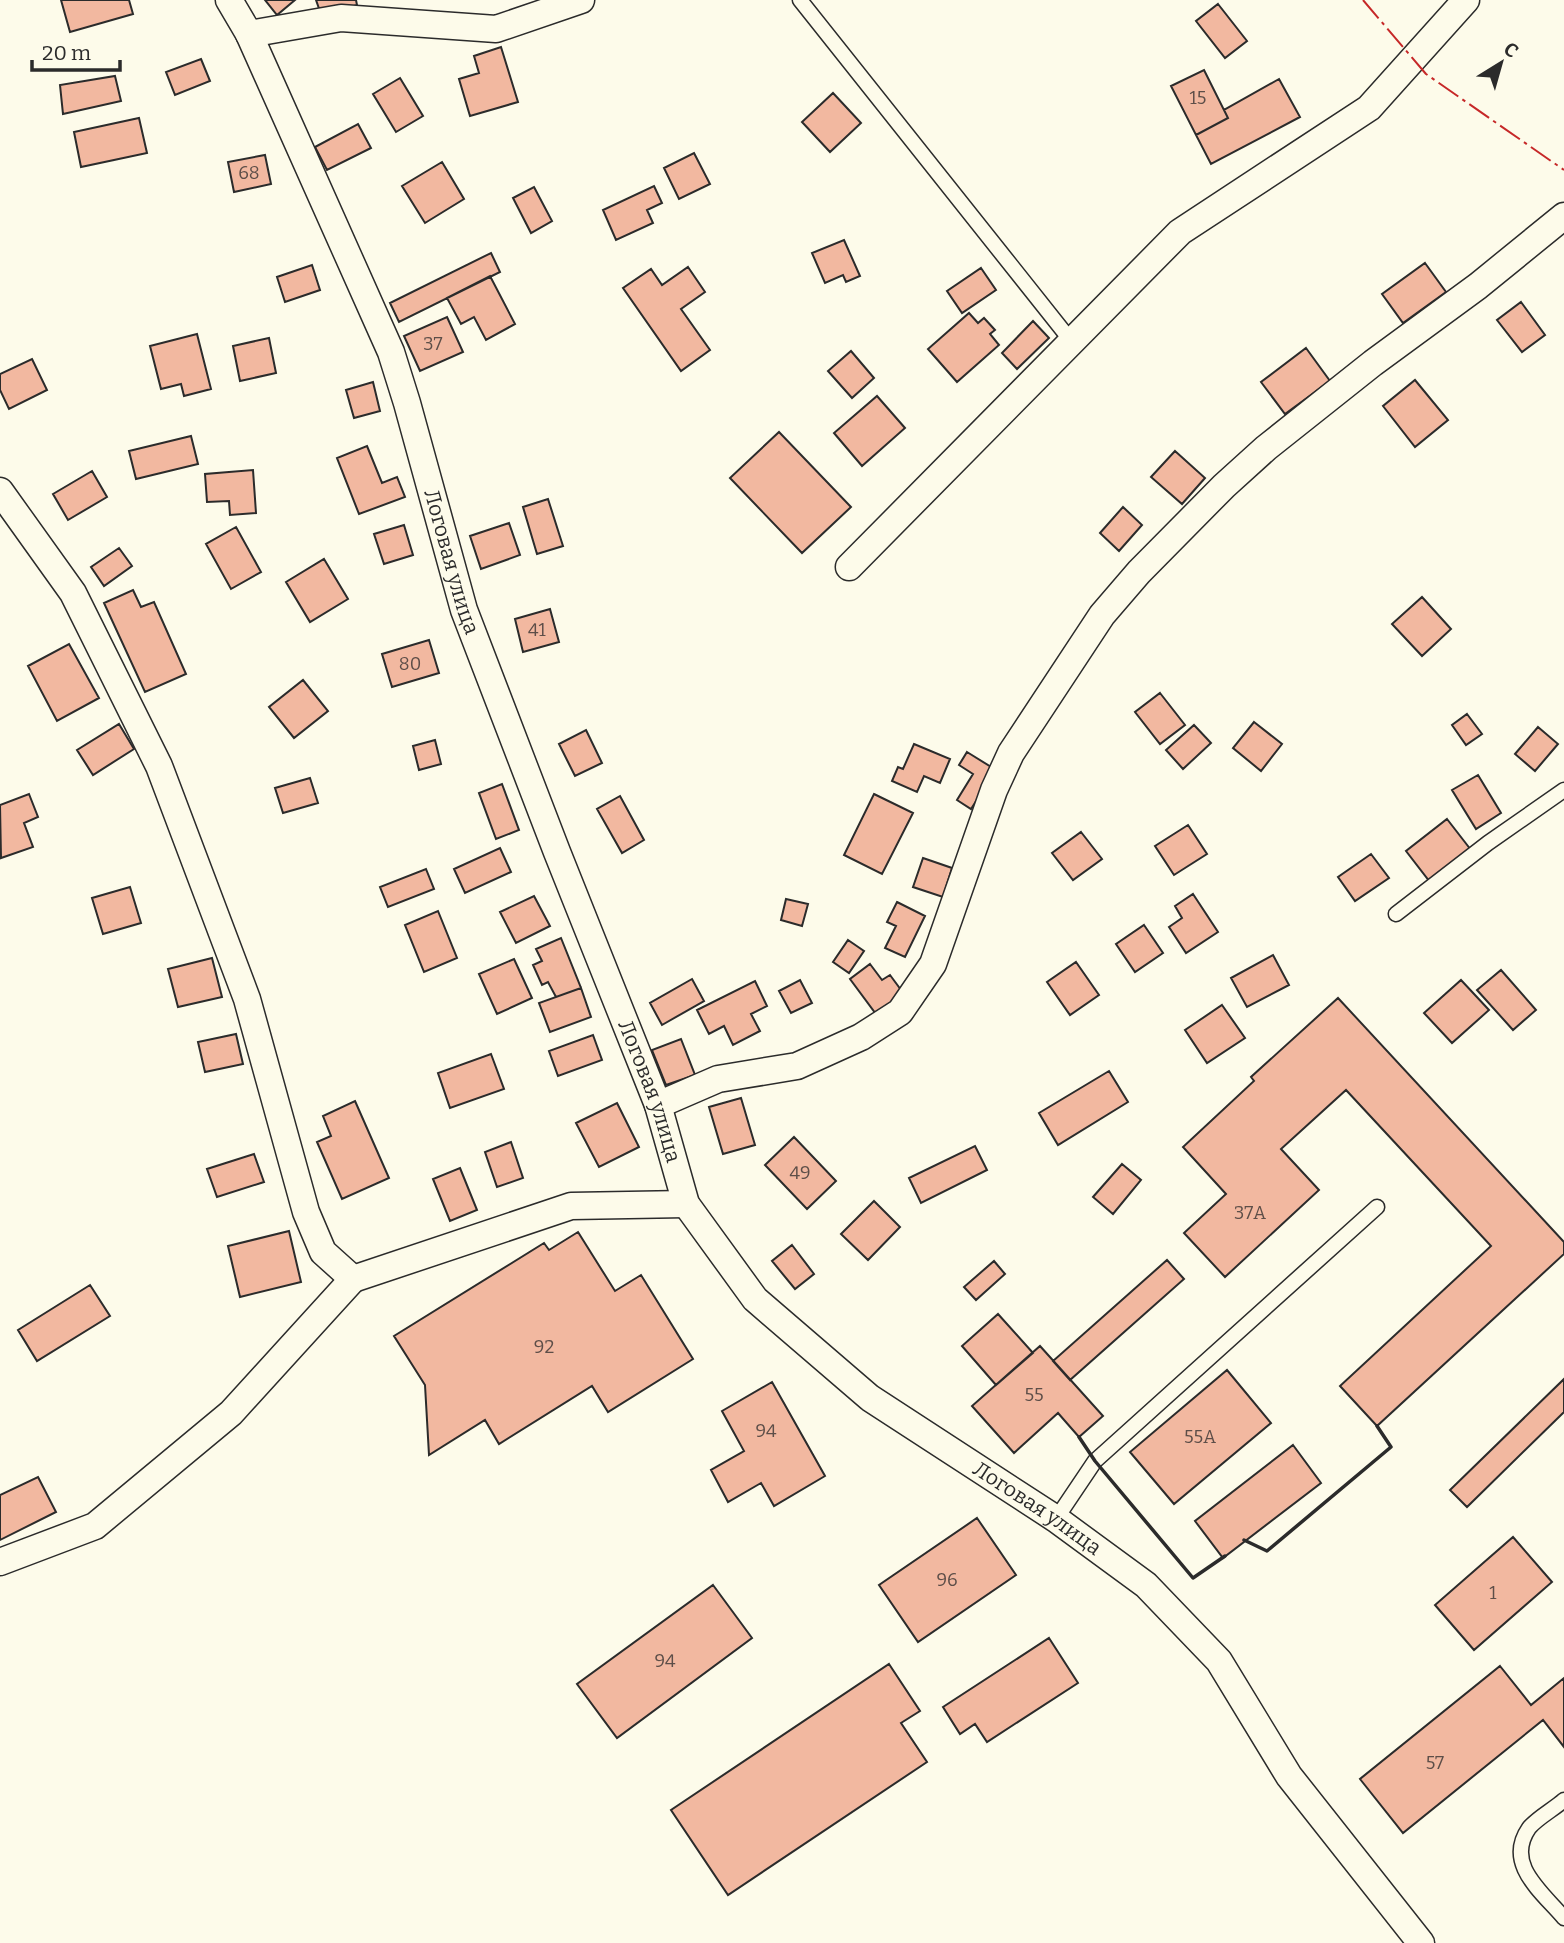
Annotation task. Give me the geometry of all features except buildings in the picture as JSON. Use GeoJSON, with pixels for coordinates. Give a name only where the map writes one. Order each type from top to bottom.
{"type":"FeatureCollection","features":[{"type":"Feature","properties":{"kind":"street","name":"Логовая улица"},"geometry":{"type":"LineString","coordinates":[[229,0],[249,34],[391,352],[464,610],[658,1105],[686,1204],[755,1299],[870,1398],[1056,1519],[1146,1585],[1219,1661],[1289,1776],[1420,1943]]}},
{"type":"Feature","properties":{"kind":"street"},"geometry":{"type":"LineString","coordinates":[[249,34],[341,18],[496,29],[580,0]]}},
{"type":"Feature","properties":{"kind":"street"},"geometry":{"type":"LineString","coordinates":[[849,567],[1180,232],[1369,108],[1466,0]]}},
{"type":"Feature","properties":{"kind":"street"},"geometry":{"type":"LineString","coordinates":[[658,1105],[718,1079],[797,1066],[861,1037],[900,1012],[933,964],[994,790],[1011,753],[1102,615],[1139,572],[1224,486],[1266,448],[1373,363],[1478,286],[1564,216]]}},
{"type":"Feature","properties":{"kind":"street"},"geometry":{"type":"LineString","coordinates":[[0,491],[74,593],[159,766],[247,999],[306,1213],[323,1252],[353,1279]]}},
{"type":"Feature","properties":{"kind":"street"},"geometry":{"type":"LineString","coordinates":[[0,1562],[95,1526],[231,1413],[353,1279],[571,1206],[686,1204]]}},
{"type":"Feature","properties":{"kind":"lane"},"geometry":{"type":"LineString","coordinates":[[800,0],[1072,342]]}},
{"type":"Feature","properties":{"kind":"lane"},"geometry":{"type":"LineString","coordinates":[[1396,914],[1488,843],[1564,790]]}},
{"type":"Feature","properties":{"kind":"lane"},"geometry":{"type":"LineString","coordinates":[[1056,1519],[1095,1461],[1377,1207]]}},
{"type":"Feature","properties":{"kind":"lane"},"geometry":{"type":"LineString","coordinates":[[1564,1800],[1529,1828],[1519,1852],[1522,1868],[1564,1918]]}},
{"type":"Feature","properties":{"kind":"wall"},"geometry":{"type":"LineString","coordinates":[[1244,1540],[1267,1551],[1391,1447],[1377,1426]]}},
{"type":"Feature","properties":{"kind":"wall"},"geometry":{"type":"LineString","coordinates":[[1079,1437],[1095,1461],[1193,1578],[1225,1556]]}},
{"type":"Feature","properties":{"kind":"power"},"geometry":{"type":"LineString","coordinates":[[1363,0],[1426,74],[1564,170]]}}]}
